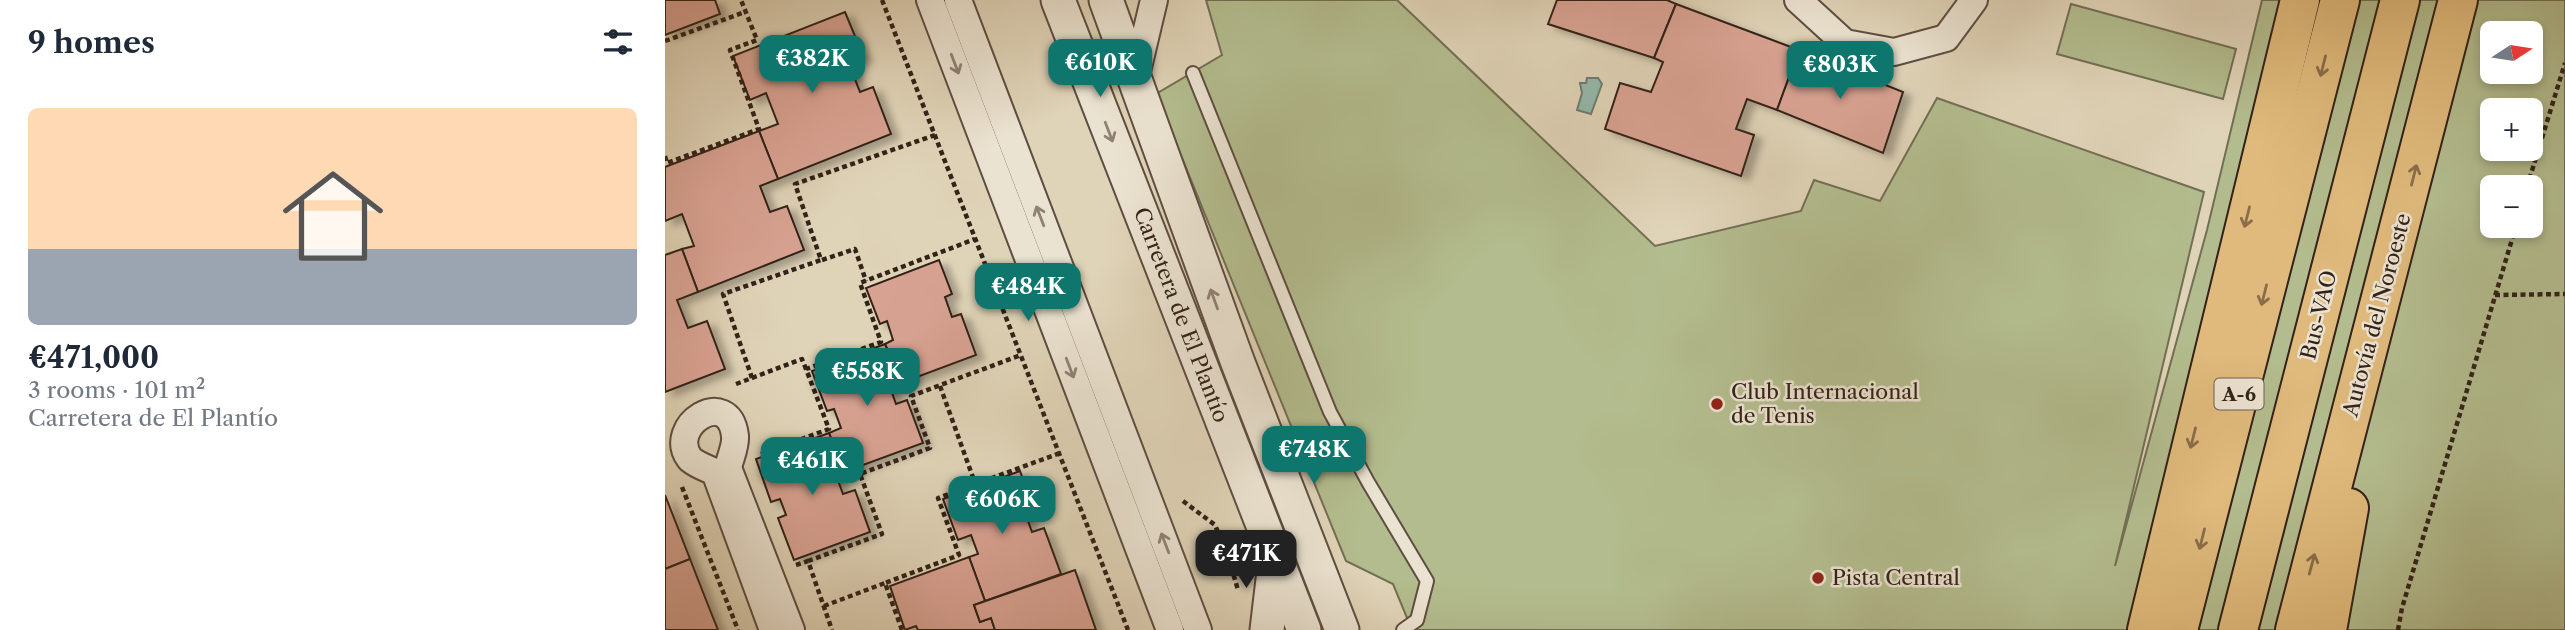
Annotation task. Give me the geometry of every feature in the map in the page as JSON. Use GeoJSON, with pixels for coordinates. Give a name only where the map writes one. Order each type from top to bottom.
{"type":"FeatureCollection","features":[{"type":"Feature","properties":{"kind":"highway"},"geometry":{"type":"LineString","coordinates":[[2263,150],[2293,0]]}},
{"type":"Feature","properties":{"kind":"highway"},"geometry":{"type":"LineString","coordinates":[[2147,630],[2299,0]]}},
{"type":"Feature","properties":{"kind":"highway","name":"A-6"},"geometry":{"type":"LineString","coordinates":[[2178,630],[2340,0]]}},
{"type":"Feature","properties":{"kind":"highway","name":"Bus-VAO"},"geometry":{"type":"LineString","coordinates":[[2238,630],[2400,0]]}},
{"type":"Feature","properties":{"kind":"highway","name":"Autovía del Noroeste"},"geometry":{"type":"LineString","coordinates":[[2295,630],[2458,0]]}},
{"type":"Feature","properties":{"kind":"highway"},"geometry":{"type":"LineString","coordinates":[[2327,630],[2336,594],[2385,288]]}},
{"type":"Feature","properties":{"kind":"street"},"geometry":{"type":"LineString","coordinates":[[930,0],[1170,630]]}},
{"type":"Feature","properties":{"kind":"street"},"geometry":{"type":"LineString","coordinates":[[958,0],[1198,630]]}},
{"type":"Feature","properties":{"kind":"street","name":"Carretera de El Plantío"},"geometry":{"type":"LineString","coordinates":[[1058,0],[1304,630]]}},
{"type":"Feature","properties":{"kind":"street"},"geometry":{"type":"LineString","coordinates":[[1092,0],[1145,144],[1149,164],[1138,205]]}},
{"type":"Feature","properties":{"kind":"street","name":"Carretera de El Plantío"},"geometry":{"type":"LineString","coordinates":[[1106,0],[1238,363],[1342,629]]}},
{"type":"Feature","properties":{"kind":"street"},"geometry":{"type":"LineString","coordinates":[[1135,80],[1154,0]]}},
{"type":"Feature","properties":{"kind":"street"},"geometry":{"type":"LineString","coordinates":[[1798,0],[1845,43],[1894,51],[1946,38],[1974,0]]}},
{"type":"Feature","properties":{"kind":"street"},"geometry":{"type":"LineString","coordinates":[[773,630],[715,472],[691,460],[681,446],[681,437],[687,421],[702,412],[719,414],[733,426],[735,445],[728,468],[790,630]]}},
{"type":"Feature","properties":{"kind":"street"},"geometry":{"type":"LineString","coordinates":[[1267,630],[1276,557]]}},
{"type":"Feature","properties":{"kind":"lane"},"geometry":{"type":"LineString","coordinates":[[1193,73],[1330,412],[1427,581],[1417,620],[1403,630]]}},
{"type":"Feature","properties":{"kind":"path"},"geometry":{"type":"LineString","coordinates":[[665,156],[667,163],[759,129],[730,50],[757,40],[741,0]]}},
{"type":"Feature","properties":{"kind":"path"},"geometry":{"type":"LineString","coordinates":[[882,0],[1128,630]]}},
{"type":"Feature","properties":{"kind":"path"},"geometry":{"type":"LineString","coordinates":[[665,41],[745,12]]}},
{"type":"Feature","properties":{"kind":"path"},"geometry":{"type":"LineString","coordinates":[[2531,175],[2565,63]]}},
{"type":"Feature","properties":{"kind":"path"},"geometry":{"type":"LineString","coordinates":[[821,260],[795,184],[935,135]]}},
{"type":"Feature","properties":{"kind":"path"},"geometry":{"type":"LineString","coordinates":[[2398,630],[2402,608],[2512,238]]}},
{"type":"Feature","properties":{"kind":"path"},"geometry":{"type":"LineString","coordinates":[[806,369],[881,342],[860,283],[976,239]]}},
{"type":"Feature","properties":{"kind":"path"},"geometry":{"type":"LineString","coordinates":[[753,378],[723,294],[855,249],[866,281]]}},
{"type":"Feature","properties":{"kind":"path"},"geometry":{"type":"LineString","coordinates":[[2495,295],[2565,294]]}},
{"type":"Feature","properties":{"kind":"path"},"geometry":{"type":"LineString","coordinates":[[808,561],[882,534],[860,474],[930,448],[911,396],[1021,355]]}},
{"type":"Feature","properties":{"kind":"path"},"geometry":{"type":"LineString","coordinates":[[736,384],[802,359],[829,429],[760,454],[756,443]]}},
{"type":"Feature","properties":{"kind":"path"},"geometry":{"type":"LineString","coordinates":[[940,385],[975,484]]}},
{"type":"Feature","properties":{"kind":"path"},"geometry":{"type":"LineString","coordinates":[[824,606],[959,555],[938,498],[1060,453]]}},
{"type":"Feature","properties":{"kind":"path"},"geometry":{"type":"LineString","coordinates":[[680,482],[738,630]]}},
{"type":"Feature","properties":{"kind":"path"},"geometry":{"type":"LineString","coordinates":[[1179,491],[1184,504],[1215,524],[1228,556],[1240,600]]}},
{"type":"Feature","properties":{"kind":"path"},"geometry":{"type":"LineString","coordinates":[[885,583],[902,630]]}},
{"type":"Feature","properties":{"kind":"green space","name":"Club Internacional de Tenis"},"geometry":{"type":"Polygon","coordinates":[[[1206,0],[1397,0],[1655,246],[1801,211],[1814,180],[1880,201],[1937,98],[2204,192],[2115,566],[2207,230],[2262,0],[2565,0],[2565,630],[1412,630],[1393,584],[1346,561],[1156,94],[1222,55],[1206,0]]]}},
{"type":"Feature","properties":{"kind":"green space"},"geometry":{"type":"Polygon","coordinates":[[[2071,4],[2236,49],[2223,99],[2057,54],[2071,4]]]}},
{"type":"Feature","properties":{"kind":"water"},"geometry":{"type":"Polygon","coordinates":[[[1587,78],[1598,78],[1602,84],[1591,114],[1577,110],[1582,93],[1580,83],[1586,83],[1587,78]]]}},
{"type":"Feature","properties":{"kind":"building"},"geometry":{"type":"Polygon","coordinates":[[[665,0],[715,0],[720,14],[665,35],[665,0]]]}},
{"type":"Feature","properties":{"kind":"building"},"geometry":{"type":"Polygon","coordinates":[[[1557,0],[1667,0],[1676,4],[1654,58],[1548,24],[1557,0]]]}},
{"type":"Feature","properties":{"kind":"building"},"geometry":{"type":"Polygon","coordinates":[[[1676,4],[1799,50],[1777,110],[1747,99],[1736,129],[1754,135],[1741,176],[1605,129],[1620,83],[1651,92],[1663,62],[1654,58],[1676,4]]]}},
{"type":"Feature","properties":{"kind":"building"},"geometry":{"type":"Polygon","coordinates":[[[845,12],[864,58],[849,64],[860,92],[873,87],[891,134],[778,179],[759,131],[778,124],[766,93],[750,100],[733,56],[845,12]]]}},
{"type":"Feature","properties":{"kind":"building"},"geometry":{"type":"Polygon","coordinates":[[[1799,50],[1903,92],[1883,153],[1777,110],[1799,50]]]}},
{"type":"Feature","properties":{"kind":"building"},"geometry":{"type":"Polygon","coordinates":[[[759,131],[778,179],[760,186],[770,212],[787,206],[804,250],[698,292],[682,249],[694,246],[682,214],[665,221],[665,167],[759,131]]]}},
{"type":"Feature","properties":{"kind":"building"},"geometry":{"type":"Polygon","coordinates":[[[682,249],[698,292],[677,300],[688,328],[707,321],[725,369],[665,392],[665,255],[682,249]]]}},
{"type":"Feature","properties":{"kind":"building"},"geometry":{"type":"Polygon","coordinates":[[[939,260],[952,294],[945,297],[952,317],[961,314],[976,355],[901,383],[885,344],[893,340],[887,321],[880,324],[866,288],[939,260]]]}},
{"type":"Feature","properties":{"kind":"building"},"geometry":{"type":"Polygon","coordinates":[[[885,344],[901,383],[890,387],[896,404],[907,400],[923,443],[844,472],[829,433],[841,428],[834,409],[827,411],[812,371],[885,344]]]}},
{"type":"Feature","properties":{"kind":"building"},"geometry":{"type":"Polygon","coordinates":[[[829,433],[844,472],[836,475],[843,494],[855,490],[870,532],[794,560],[778,518],[786,515],[780,499],[771,502],[756,459],[829,433]]]}},
{"type":"Feature","properties":{"kind":"building"},"geometry":{"type":"Polygon","coordinates":[[[1020,471],[1034,509],[1025,513],[1032,532],[1044,528],[1061,574],[985,601],[969,557],[978,554],[971,535],[958,540],[943,499],[1020,471]]]}},
{"type":"Feature","properties":{"kind":"building"},"geometry":{"type":"Polygon","coordinates":[[[665,495],[690,559],[665,569],[665,495]]]}},
{"type":"Feature","properties":{"kind":"building"},"geometry":{"type":"Polygon","coordinates":[[[969,557],[985,601],[974,605],[980,622],[991,618],[995,630],[918,630],[916,626],[905,630],[890,586],[969,557]]]}},
{"type":"Feature","properties":{"kind":"building"},"geometry":{"type":"Polygon","coordinates":[[[690,559],[718,630],[665,630],[665,569],[690,559]]]}},
{"type":"Feature","properties":{"kind":"building"},"geometry":{"type":"Polygon","coordinates":[[[1075,570],[1096,630],[995,630],[991,618],[980,622],[974,605],[1075,570]]]}},
{"type":"Feature","properties":{"kind":"place","name":"Club Internacional de Tenis"},"geometry":{"type":"Point","coordinates":[1717,404]}},
{"type":"Feature","properties":{"kind":"place","name":"Pista Central"},"geometry":{"type":"Point","coordinates":[1818,578]}}]}
